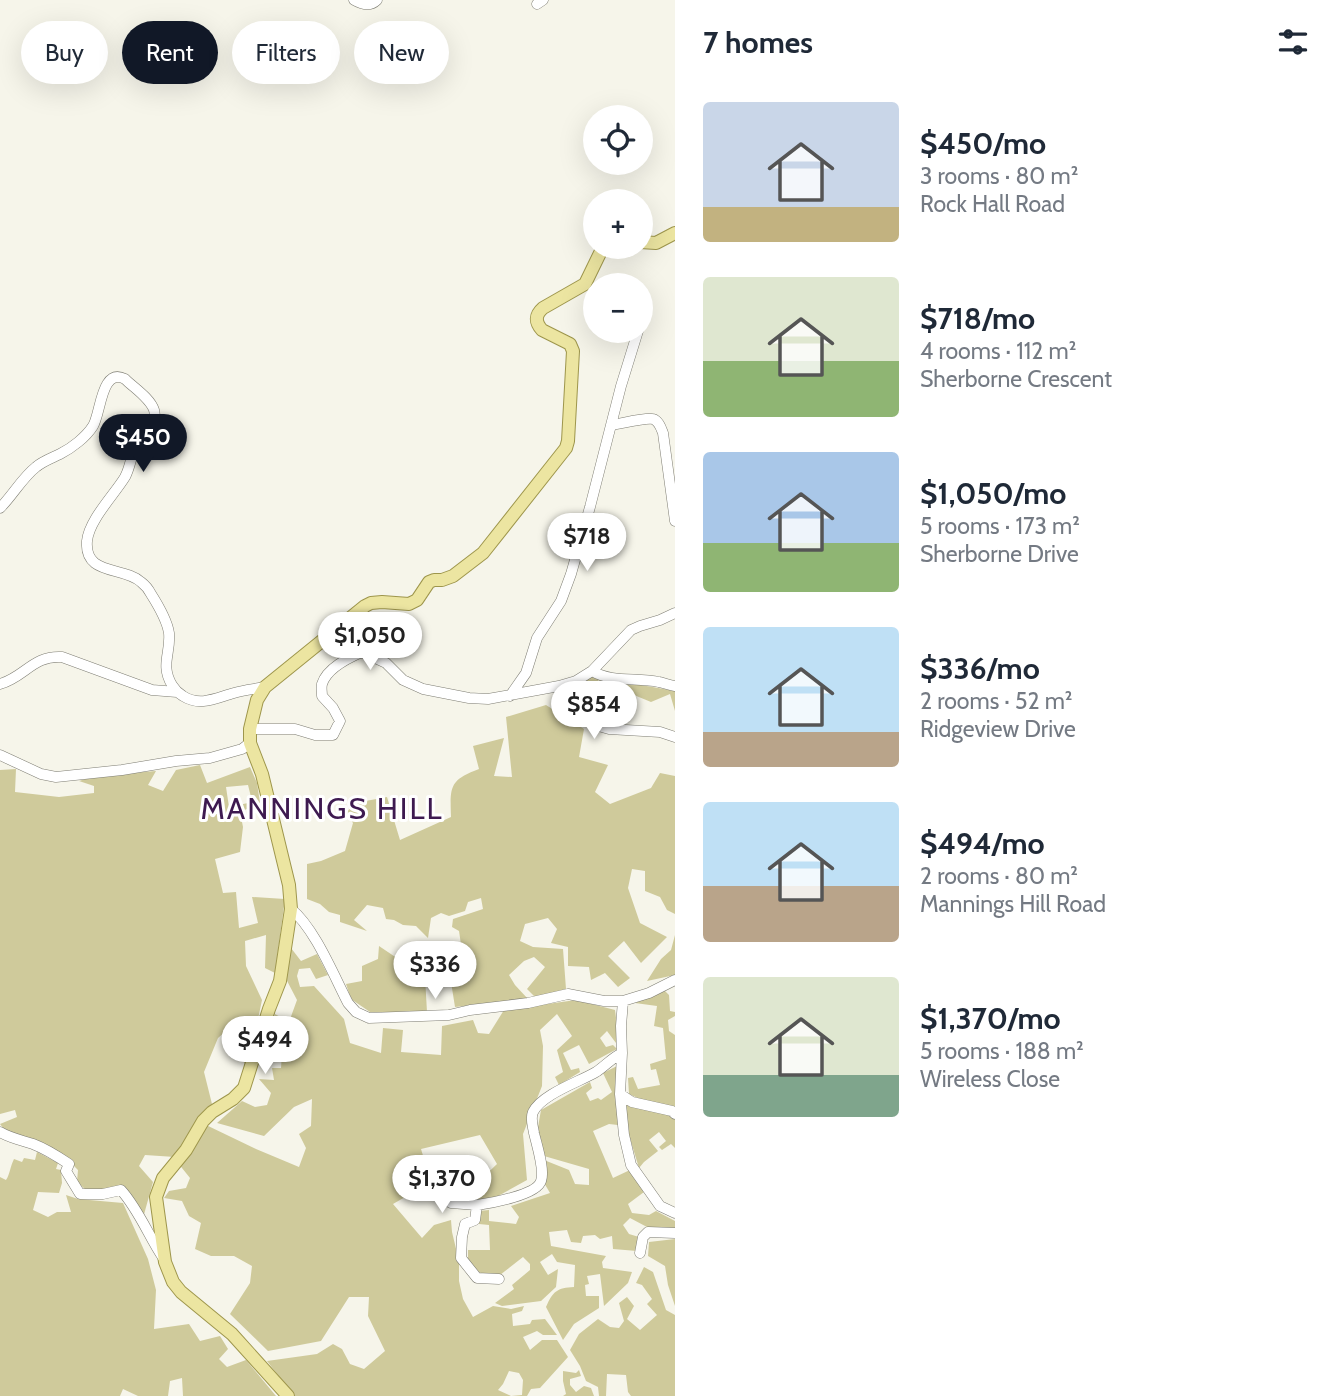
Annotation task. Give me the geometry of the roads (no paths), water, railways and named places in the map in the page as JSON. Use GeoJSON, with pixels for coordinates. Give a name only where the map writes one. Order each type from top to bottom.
{"type":"FeatureCollection","features":[{"type":"Feature","properties":{"kind":"main road"},"geometry":{"type":"LineString","coordinates":[[653,243],[675,233]]}},
{"type":"Feature","properties":{"kind":"main road"},"geometry":{"type":"LineString","coordinates":[[288,1396],[232,1334],[181,1292],[173,1282],[166,1262],[156,1197],[163,1178],[186,1150],[204,1121],[244,1088],[280,981],[291,909],[289,884],[262,774],[250,743],[250,729],[257,700],[265,687],[365,606],[382,602],[409,604],[417,600],[429,582],[448,579],[484,553],[566,448],[573,352],[570,344],[542,330],[537,317],[543,308],[585,284],[597,259]]}},
{"type":"Feature","properties":{"kind":"street"},"geometry":{"type":"LineString","coordinates":[[354,0],[362,5],[377,0]]}},
{"type":"Feature","properties":{"kind":"street"},"geometry":{"type":"LineString","coordinates":[[510,696],[526,673],[537,638],[561,601],[571,574],[634,343]]}},
{"type":"Feature","properties":{"kind":"street"},"geometry":{"type":"LineString","coordinates":[[0,508],[35,467],[71,448],[90,431],[99,414],[106,385],[110,380],[120,377],[125,379],[150,403],[155,416],[153,424],[138,443],[125,477],[109,497],[89,531],[86,543],[95,564],[141,581],[158,605],[169,631],[167,677],[177,692]]}},
{"type":"Feature","properties":{"kind":"street"},"geometry":{"type":"LineString","coordinates":[[611,425],[647,419],[654,419],[659,424],[663,433],[675,517]]}},
{"type":"Feature","properties":{"kind":"street"},"geometry":{"type":"LineString","coordinates":[[250,729],[295,729],[315,735],[333,735],[340,722],[333,708],[322,696],[323,683],[334,668],[349,657],[362,652],[386,663],[403,680],[423,689],[488,699],[576,681],[592,671],[631,630],[675,613]]}},
{"type":"Feature","properties":{"kind":"street"},"geometry":{"type":"LineString","coordinates":[[0,684],[51,656],[62,657],[152,690],[177,692],[195,702],[265,687]]}},
{"type":"Feature","properties":{"kind":"street"},"geometry":{"type":"LineString","coordinates":[[592,671],[610,678],[675,686]]}},
{"type":"Feature","properties":{"kind":"street"},"geometry":{"type":"LineString","coordinates":[[559,686],[560,695],[573,712],[595,725],[609,729],[660,732],[675,737]]}},
{"type":"Feature","properties":{"kind":"street"},"geometry":{"type":"LineString","coordinates":[[0,755],[41,774],[56,777],[210,758],[242,749],[250,743]]}},
{"type":"Feature","properties":{"kind":"street"},"geometry":{"type":"LineString","coordinates":[[291,909],[309,928],[348,1003],[356,1012],[369,1018],[449,1015],[568,994],[604,1001],[623,1001],[649,993],[675,980]]}},
{"type":"Feature","properties":{"kind":"street"},"geometry":{"type":"LineString","coordinates":[[623,1001],[620,1094],[624,1135],[631,1165],[660,1206],[675,1213]]}},
{"type":"Feature","properties":{"kind":"street"},"geometry":{"type":"LineString","coordinates":[[440,1182],[446,1200],[477,1205],[499,1201],[537,1188],[541,1182],[542,1170],[531,1122],[539,1104],[622,1053]]}},
{"type":"Feature","properties":{"kind":"street"},"geometry":{"type":"LineString","coordinates":[[620,1094],[632,1101],[675,1114]]}},
{"type":"Feature","properties":{"kind":"street"},"geometry":{"type":"LineString","coordinates":[[0,1132],[55,1154],[69,1164],[66,1171],[80,1194],[103,1194],[121,1190],[131,1201],[166,1262]]}},
{"type":"Feature","properties":{"kind":"street"},"geometry":{"type":"LineString","coordinates":[[477,1205],[475,1220],[465,1224],[461,1258],[477,1278],[499,1279]]}},
{"type":"Feature","properties":{"kind":"street"},"geometry":{"type":"LineString","coordinates":[[640,1253],[643,1237],[649,1232],[675,1233]]}},
{"type":"Feature","properties":{"kind":"district","name":"MANNINGS HILL"},"geometry":{"type":"Point","coordinates":[322,808]}}]}
